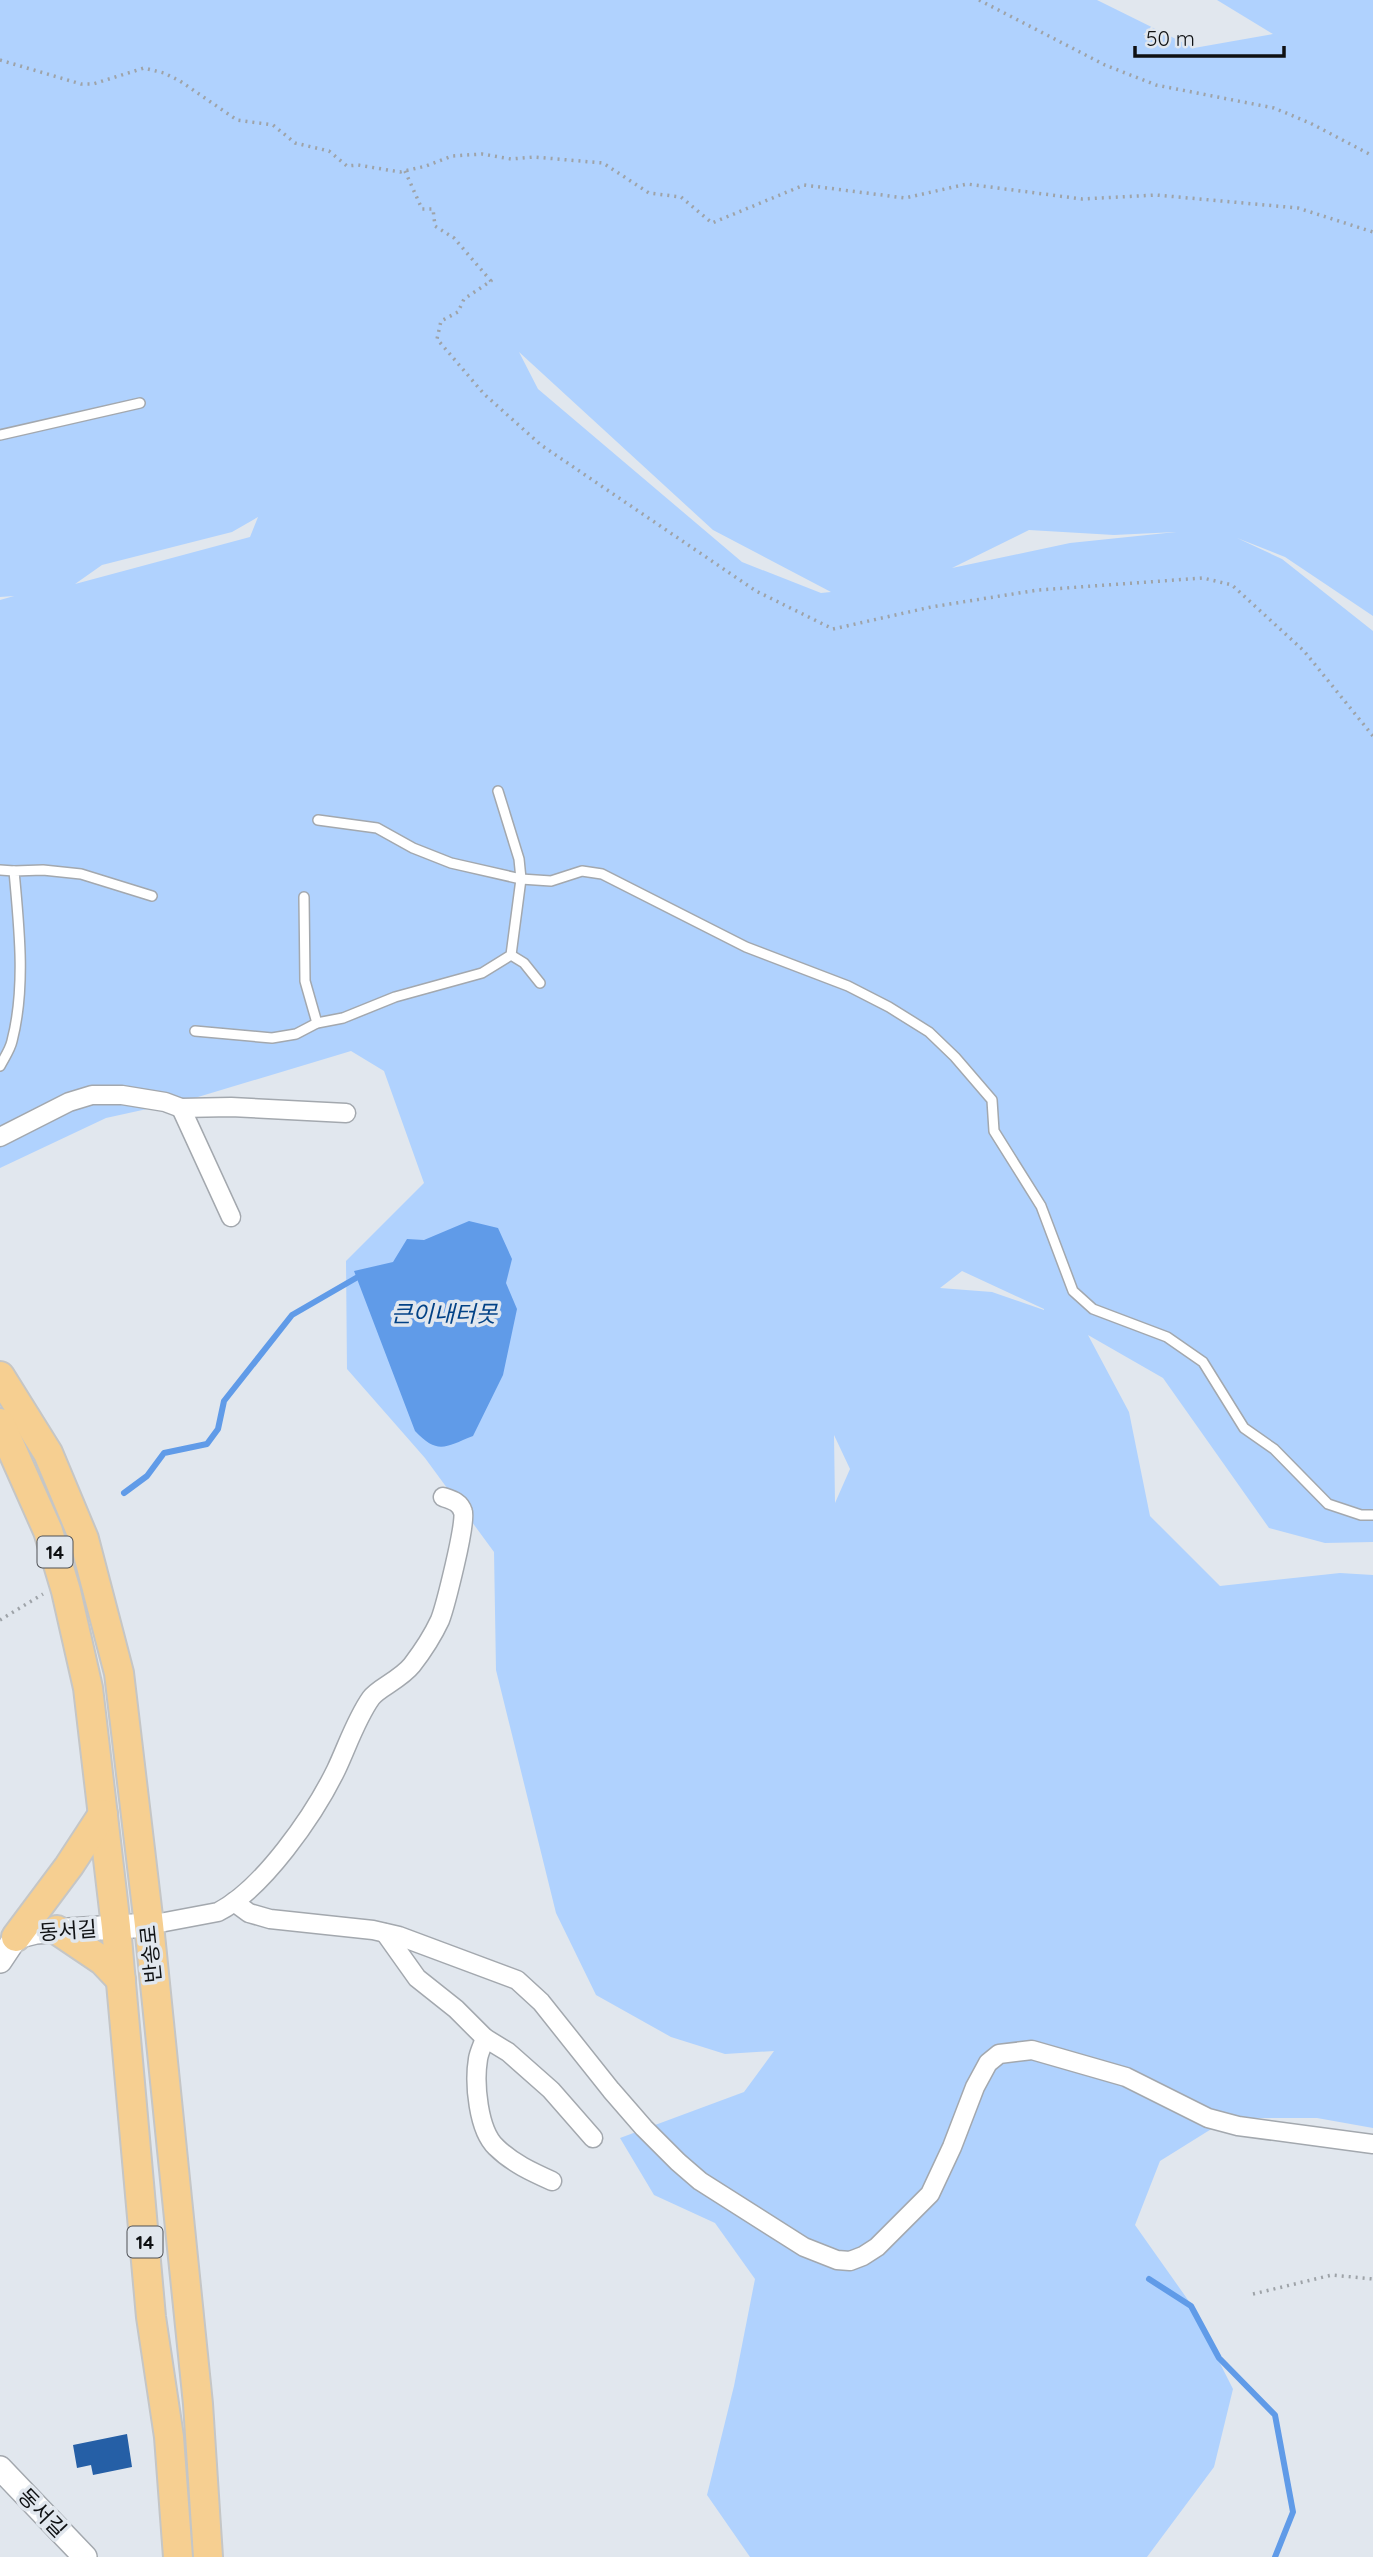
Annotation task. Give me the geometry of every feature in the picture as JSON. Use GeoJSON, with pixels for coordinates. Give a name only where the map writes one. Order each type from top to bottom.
{"type":"FeatureCollection","features":[{"type":"Feature","properties":{"kind":"main road","name":"반송로"},"geometry":{"type":"LineString","coordinates":[[0,1376],[48,1453],[84,1539],[119,1673],[149,1925],[198,2404],[208,2557]]}},
{"type":"Feature","properties":{"kind":"main road","name":"반송로"},"geometry":{"type":"LineString","coordinates":[[0,1423],[48,1531],[66,1591],[88,1688],[116,1927],[151,2317],[169,2437],[178,2557]]}},
{"type":"Feature","properties":{"kind":"main road"},"geometry":{"type":"LineString","coordinates":[[97,1766],[105,1769],[114,1780],[121,1833],[132,1834],[136,1828]]}},
{"type":"Feature","properties":{"kind":"main road"},"geometry":{"type":"LineString","coordinates":[[12,1935],[69,1866],[103,1814]]}},
{"type":"Feature","properties":{"kind":"main road"},"geometry":{"type":"LineString","coordinates":[[57,1930],[103,1961],[121,1980]]}},
{"type":"Feature","properties":{"kind":"street"},"geometry":{"type":"LineString","coordinates":[[0,1137],[69,1102],[92,1095],[122,1095],[165,1102],[181,1108],[231,1107],[346,1113]]}},
{"type":"Feature","properties":{"kind":"street"},"geometry":{"type":"LineString","coordinates":[[181,1108],[231,1216]]}},
{"type":"Feature","properties":{"kind":"street"},"geometry":{"type":"LineString","coordinates":[[149,1925],[218,1912],[234,1902],[259,1880],[312,1812],[373,1695],[400,1679],[412,1665],[433,1633],[447,1602],[465,1515],[459,1504],[443,1497]]}},
{"type":"Feature","properties":{"kind":"street"},"geometry":{"type":"LineString","coordinates":[[234,1902],[249,1913],[270,1919],[385,1933],[517,1980],[541,2002],[644,2128],[685,2168],[700,2181],[804,2247],[837,2260],[863,2256],[877,2246],[930,2194],[975,2087],[988,2063],[999,2054],[1032,2050],[1126,2077],[1208,2118],[1238,2126],[1373,2144]]}},
{"type":"Feature","properties":{"kind":"street","name":"동서길"},"geometry":{"type":"LineString","coordinates":[[0,1961],[12,1935],[149,1925]]}},
{"type":"Feature","properties":{"kind":"street"},"geometry":{"type":"LineString","coordinates":[[385,1933],[417,1978],[456,2009],[485,2038],[508,2052],[551,2090],[593,2138]]}},
{"type":"Feature","properties":{"kind":"street"},"geometry":{"type":"LineString","coordinates":[[485,2038],[478,2059],[478,2106],[483,2126],[494,2146],[514,2162],[552,2181]]}},
{"type":"Feature","properties":{"kind":"street","name":"동서길"},"geometry":{"type":"LineString","coordinates":[[0,2468],[85,2557]]}},
{"type":"Feature","properties":{"kind":"lane"},"geometry":{"type":"LineString","coordinates":[[0,435],[140,403]]}},
{"type":"Feature","properties":{"kind":"lane"},"geometry":{"type":"LineString","coordinates":[[195,1031],[272,1038],[296,1034],[317,1023],[343,1018],[395,997],[482,974],[511,955],[521,879],[519,859],[498,791]]}},
{"type":"Feature","properties":{"kind":"lane"},"geometry":{"type":"LineString","coordinates":[[318,820],[377,828],[413,848],[451,863],[521,879],[551,881],[582,871],[602,874],[746,947],[848,986],[929,1032],[992,1100],[994,1131],[1041,1206],[1073,1291],[1093,1308],[1167,1337],[1203,1362],[1244,1428],[1274,1449],[1328,1504],[1361,1516],[1373,1516]]}},
{"type":"Feature","properties":{"kind":"lane"},"geometry":{"type":"LineString","coordinates":[[0,870],[43,870],[81,874],[152,896]]}},
{"type":"Feature","properties":{"kind":"lane"},"geometry":{"type":"LineString","coordinates":[[0,1066],[12,1045],[19,1008],[19,922],[14,871]]}},
{"type":"Feature","properties":{"kind":"lane"},"geometry":{"type":"LineString","coordinates":[[304,897],[305,981],[317,1023]]}},
{"type":"Feature","properties":{"kind":"lane"},"geometry":{"type":"LineString","coordinates":[[511,955],[524,963],[540,984]]}},
{"type":"Feature","properties":{"kind":"path"},"geometry":{"type":"LineString","coordinates":[[979,0],[1105,65],[1156,85],[1274,108],[1310,123],[1373,156]]}},
{"type":"Feature","properties":{"kind":"path"},"geometry":{"type":"LineString","coordinates":[[0,60],[81,84],[93,84],[144,68],[164,73],[180,80],[237,120],[273,125],[295,143],[329,151],[347,166],[358,165],[400,172],[452,156],[482,154],[510,159],[534,157],[603,163],[649,193],[681,197],[712,223],[804,186],[905,198],[967,184],[1082,199],[1156,195],[1298,208],[1373,232]]}},
{"type":"Feature","properties":{"kind":"path"},"geometry":{"type":"LineString","coordinates":[[405,171],[422,209],[433,209],[435,226],[454,238],[491,281],[464,299],[458,312],[441,321],[437,339],[484,394],[541,445],[756,591],[832,629],[931,607],[1038,590],[1203,578],[1232,585],[1304,651],[1373,736]]}},
{"type":"Feature","properties":{"kind":"path"},"geometry":{"type":"LineString","coordinates":[[0,1620],[45,1593]]}},
{"type":"Feature","properties":{"kind":"path"},"geometry":{"type":"LineString","coordinates":[[1252,2294],[1332,2275],[1373,2279]]}},
{"type":"Feature","properties":{"kind":"shaded area"},"geometry":{"type":"Polygon","coordinates":[[[0,0],[1097,0],[1194,48],[1273,34],[1217,0],[1373,0],[1373,616],[1285,557],[1237,538],[1282,559],[1373,631],[1373,1542],[1325,1543],[1269,1528],[1163,1378],[1088,1335],[1129,1412],[1150,1516],[1220,1586],[1340,1573],[1373,1575],[1373,2128],[1317,2118],[1229,2118],[1160,2161],[1135,2225],[1188,2300],[1233,2389],[1214,2467],[1147,2557],[750,2557],[707,2495],[734,2386],[755,2279],[715,2223],[654,2195],[620,2138],[744,2092],[774,2051],[725,2054],[671,2037],[596,1995],[556,1913],[496,1670],[494,1552],[425,1458],[347,1369],[346,1261],[424,1183],[384,1071],[351,1051],[188,1100],[106,1118],[0,1168],[0,600],[14,596],[0,597],[0,0]],[[519,352],[538,389],[742,562],[821,593],[831,592],[713,530],[519,352]],[[258,517],[232,532],[102,565],[75,584],[250,537],[258,517]],[[1029,530],[952,568],[1070,543],[1176,532],[1114,535],[1029,530]],[[962,1271],[940,1288],[992,1292],[1044,1310],[962,1271]],[[834,1435],[835,1503],[850,1469],[834,1435]]]}},
{"type":"Feature","properties":{"kind":"water","name":"큰이내터못"},"geometry":{"type":"Polygon","coordinates":[[[469,1221],[498,1228],[512,1259],[506,1283],[517,1309],[503,1375],[473,1436],[442,1447],[423,1439],[415,1431],[354,1271],[393,1262],[407,1239],[424,1240],[469,1221]]]}},
{"type":"Feature","properties":{"kind":"building"},"geometry":{"type":"Polygon","coordinates":[[[127,2434],[132,2467],[93,2475],[91,2465],[77,2468],[73,2445],[127,2434]]]}},
{"type":"Feature","properties":{"kind":"waterway"},"geometry":{"type":"LineString","coordinates":[[124,1493],[147,1476],[164,1453],[207,1444],[218,1429],[224,1401],[292,1315],[356,1278]]}},
{"type":"Feature","properties":{"kind":"waterway"},"geometry":{"type":"LineString","coordinates":[[1149,2279],[1191,2306],[1219,2358],[1275,2415],[1293,2512],[1275,2557]]}}]}
